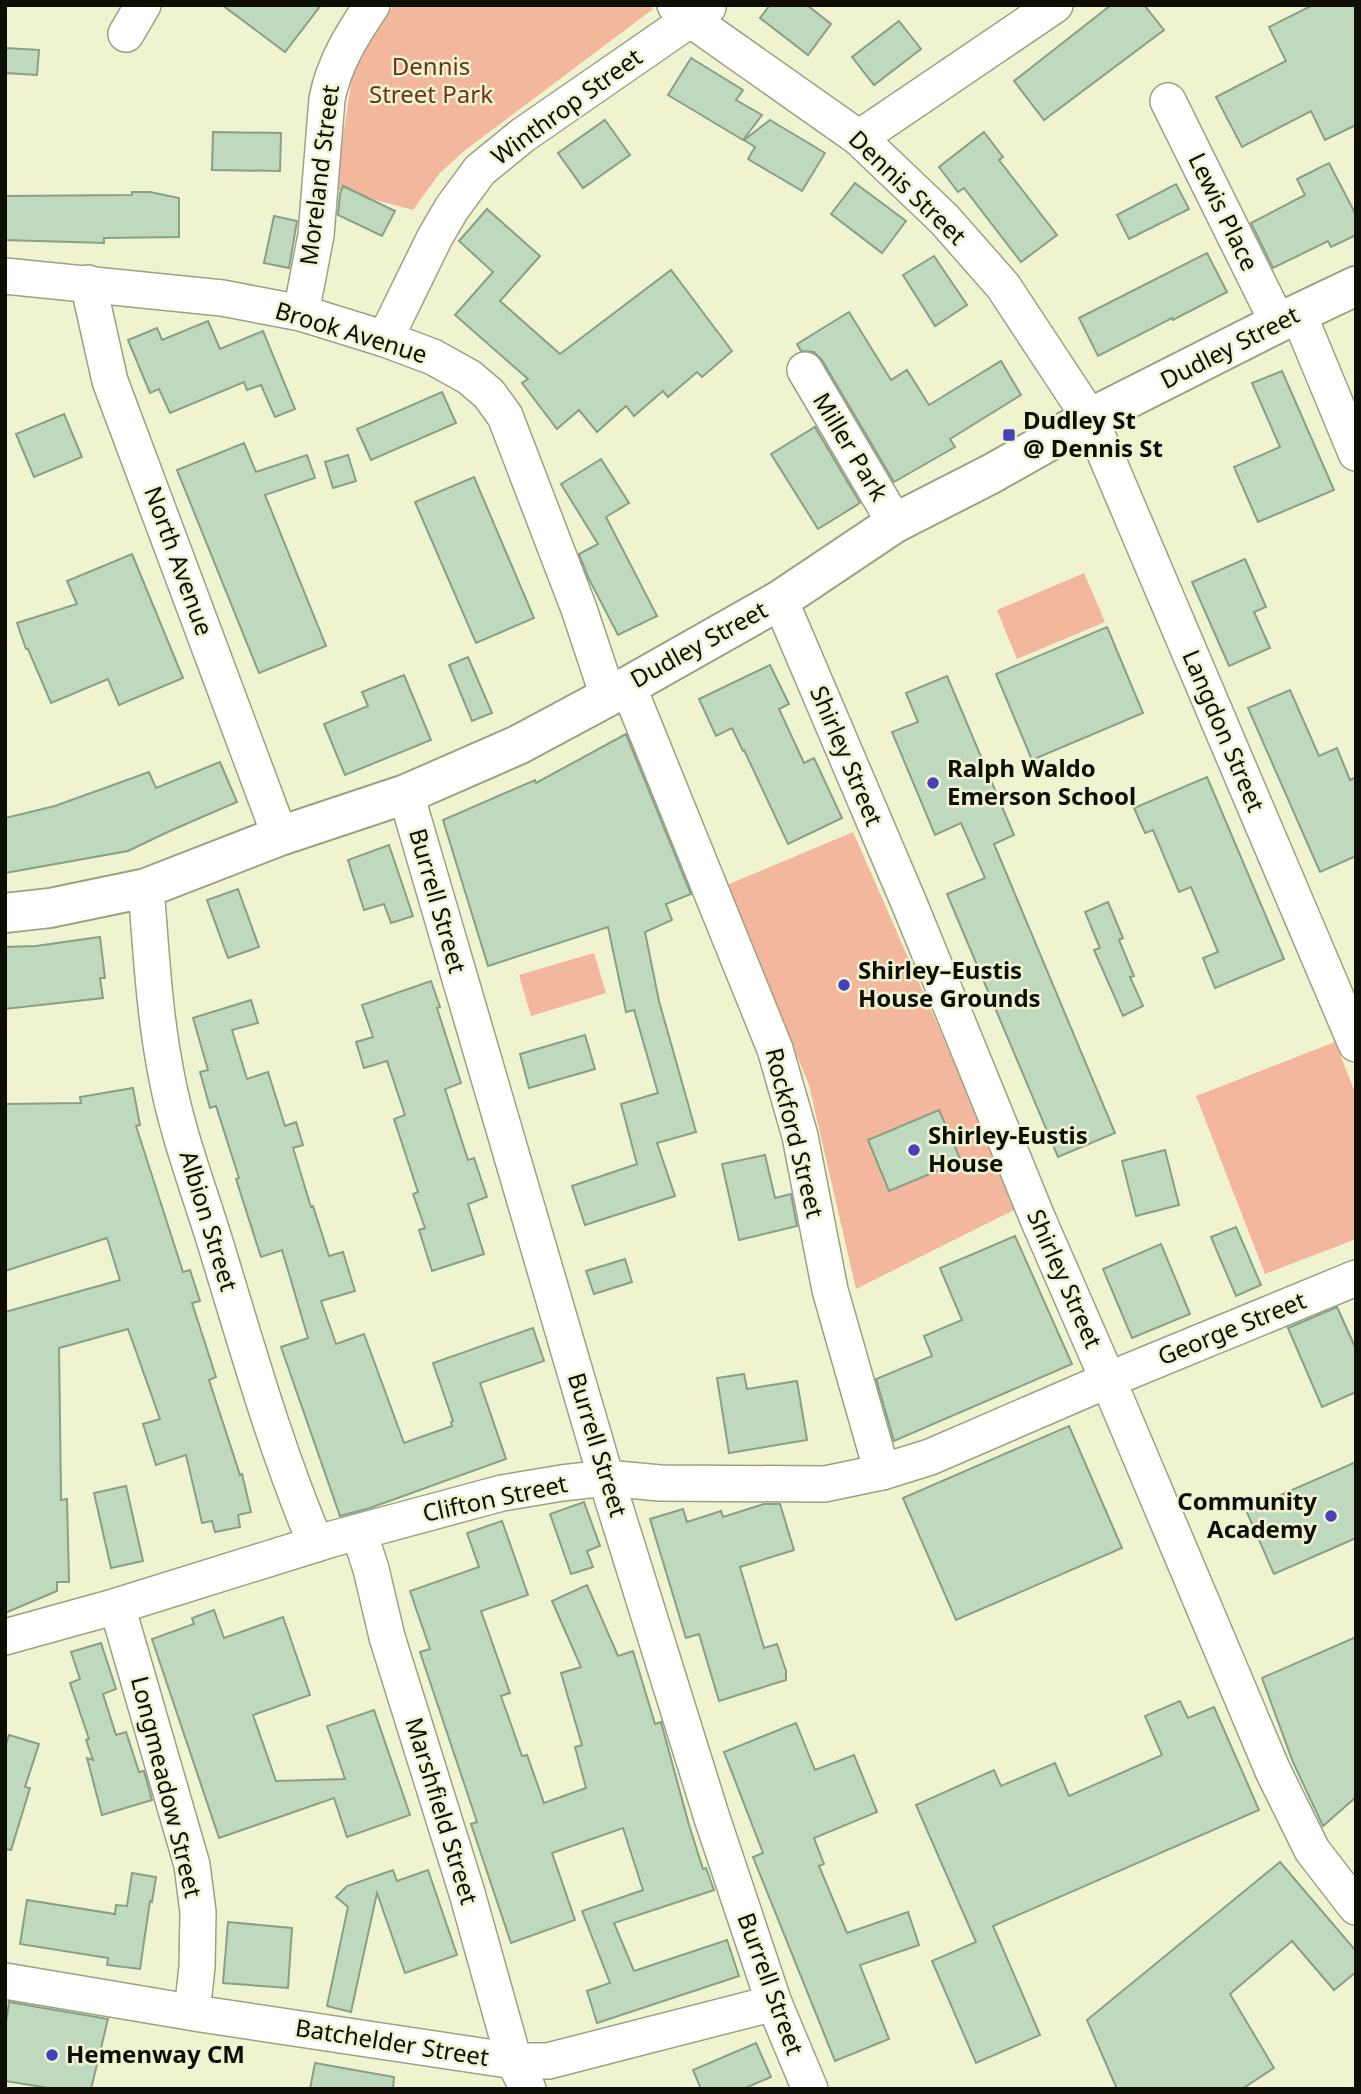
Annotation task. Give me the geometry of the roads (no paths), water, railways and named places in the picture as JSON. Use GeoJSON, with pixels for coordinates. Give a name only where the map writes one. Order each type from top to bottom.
{"type":"FeatureCollection","features":[{"type":"Feature","properties":{"kind":"main road","name":"Dudley Street"},"geometry":{"type":"LineString","coordinates":[[5,913],[50,908],[146,888],[280,836],[406,794],[517,745],[780,600],[895,523],[991,474],[1090,418],[1356,286]]}},
{"type":"Feature","properties":{"kind":"street","name":"Moreland Street"},"geometry":{"type":"LineString","coordinates":[[300,313],[316,234],[331,78],[347,44],[372,5]]}},
{"type":"Feature","properties":{"kind":"street"},"geometry":{"type":"LineString","coordinates":[[859,138],[1055,5]]}},
{"type":"Feature","properties":{"kind":"street","name":"Dennis Street"},"geometry":{"type":"LineString","coordinates":[[692,10],[859,138],[944,219],[1003,286],[1090,418]]}},
{"type":"Feature","properties":{"kind":"street","name":"Winthrop Street"},"geometry":{"type":"LineString","coordinates":[[385,339],[435,236],[480,170],[692,10]]}},
{"type":"Feature","properties":{"kind":"street","name":"Lewis Place"},"geometry":{"type":"LineString","coordinates":[[1168,102],[1288,318],[1356,453]]}},
{"type":"Feature","properties":{"kind":"street","name":"Brook Avenue"},"geometry":{"type":"LineString","coordinates":[[5,276],[222,298],[300,313],[385,339],[433,358],[469,377],[489,394],[505,416],[579,610],[618,691]]}},
{"type":"Feature","properties":{"kind":"street","name":"North Avenue"},"geometry":{"type":"LineString","coordinates":[[88,283],[110,381],[280,836]]}},
{"type":"Feature","properties":{"kind":"street","name":"Miller Park"},"geometry":{"type":"LineString","coordinates":[[805,370],[895,523]]}},
{"type":"Feature","properties":{"kind":"street","name":"Langdon Street"},"geometry":{"type":"LineString","coordinates":[[1090,418],[1356,1044]]}},
{"type":"Feature","properties":{"kind":"street","name":"Shirley Street"},"geometry":{"type":"LineString","coordinates":[[780,600],[905,893],[1037,1217],[1273,1771],[1312,1850],[1356,1907]]}},
{"type":"Feature","properties":{"kind":"street","name":"Rockford Street"},"geometry":{"type":"LineString","coordinates":[[618,691],[775,1049],[800,1136],[830,1290],[882,1472]]}},
{"type":"Feature","properties":{"kind":"street","name":"Burrell Street"},"geometry":{"type":"LineString","coordinates":[[406,794],[606,1478],[712,1818],[774,2003],[810,2089]]}},
{"type":"Feature","properties":{"kind":"street","name":"Albion Street"},"geometry":{"type":"LineString","coordinates":[[146,888],[164,1061],[178,1127],[277,1439],[316,1544]]}},
{"type":"Feature","properties":{"kind":"street","name":"George Street"},"geometry":{"type":"LineString","coordinates":[[1108,1380],[1356,1278]]}},
{"type":"Feature","properties":{"kind":"street","name":"Clifton Street"},"geometry":{"type":"LineString","coordinates":[[5,1637],[117,1606],[316,1544],[502,1493],[606,1478],[660,1483],[825,1484],[882,1472],[930,1457],[1108,1380]]}},
{"type":"Feature","properties":{"kind":"street","name":"Marshfield Street"},"geometry":{"type":"LineString","coordinates":[[359,1532],[387,1637],[521,2075]]}},
{"type":"Feature","properties":{"kind":"street","name":"Longmeadow Street"},"geometry":{"type":"LineString","coordinates":[[117,1606],[192,1865],[198,1912],[197,1967],[192,2012]]}},
{"type":"Feature","properties":{"kind":"street","name":"Batchelder Street"},"geometry":{"type":"LineString","coordinates":[[5,1981],[192,2012],[521,2075],[548,2061],[774,2003]]}},
{"type":"Feature","properties":{"kind":"place","name":"Dudley St @ Dennis St"},"geometry":{"type":"Point","coordinates":[1009,435]}},
{"type":"Feature","properties":{"kind":"place","name":"Ralph Waldo Emerson School"},"geometry":{"type":"Point","coordinates":[933,783]}},
{"type":"Feature","properties":{"kind":"place","name":"Shirley–Eustis House Grounds"},"geometry":{"type":"Point","coordinates":[844,985]}},
{"type":"Feature","properties":{"kind":"place","name":"Shirley-Eustis House"},"geometry":{"type":"Point","coordinates":[914,1150]}},
{"type":"Feature","properties":{"kind":"place","name":"Community Academy"},"geometry":{"type":"Point","coordinates":[1331,1516]}},
{"type":"Feature","properties":{"kind":"place","name":"Hemenway CM"},"geometry":{"type":"Point","coordinates":[52,2055]}},
{"type":"Feature","properties":{"kind":"park label","name":"Dennis Street Park"},"geometry":{"type":"Point","coordinates":[431,81]}}]}
